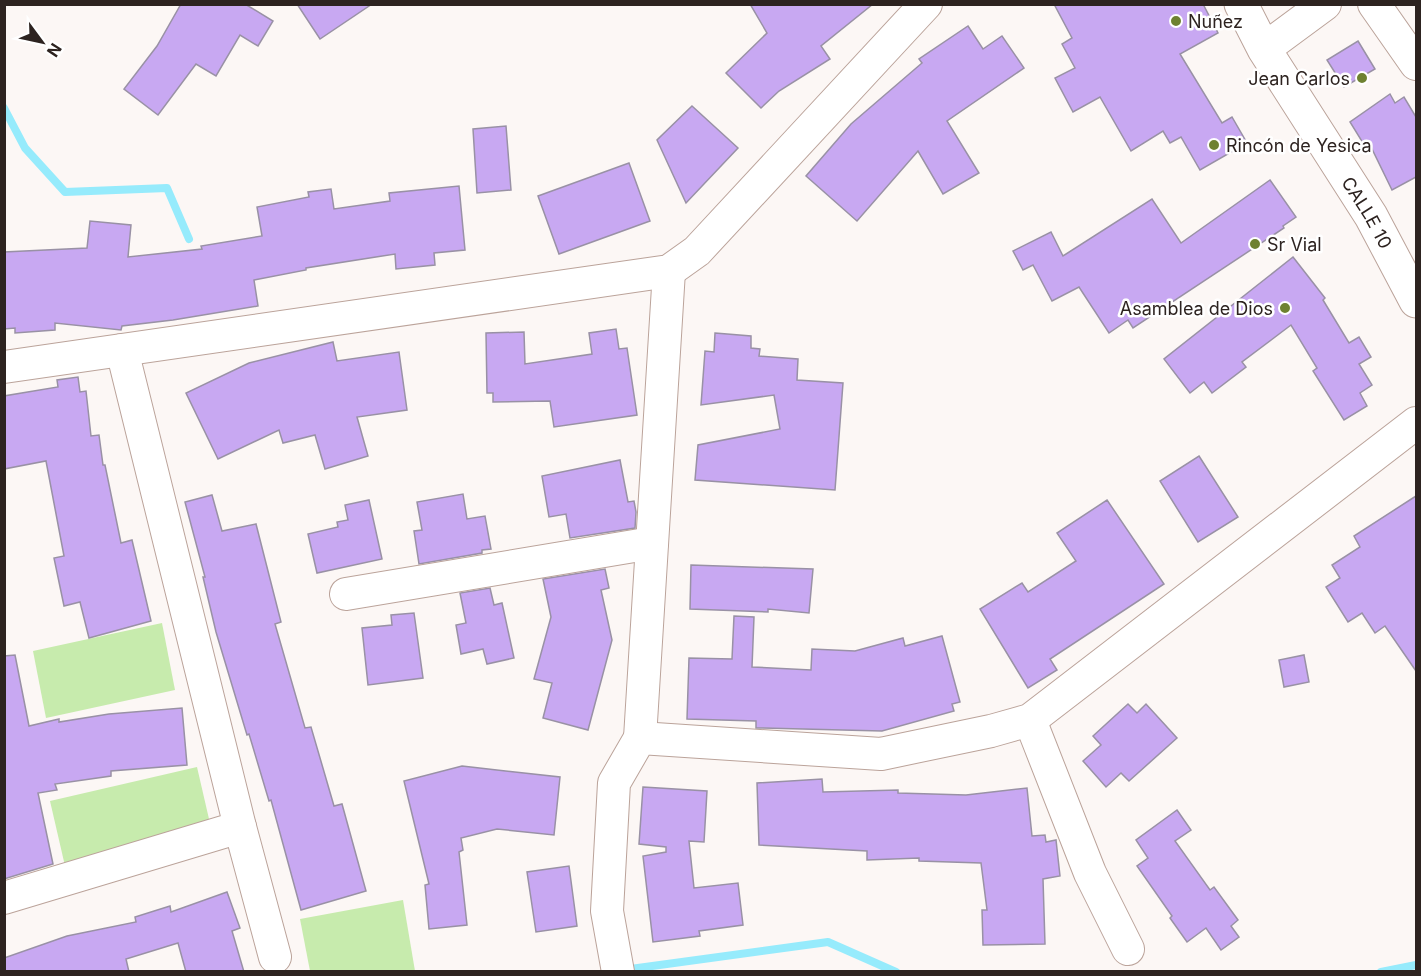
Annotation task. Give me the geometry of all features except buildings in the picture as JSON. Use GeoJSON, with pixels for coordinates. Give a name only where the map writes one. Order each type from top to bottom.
{"type":"FeatureCollection","features":[{"type":"Feature","properties":{"kind":"main road","name":"CALLE 10"},"geometry":{"type":"LineString","coordinates":[[1241,4],[1264,49],[1371,216],[1416,301]]}},
{"type":"Feature","properties":{"kind":"street"},"geometry":{"type":"LineString","coordinates":[[4,367],[669,271],[697,251],[926,4]]}},
{"type":"Feature","properties":{"kind":"street"},"geometry":{"type":"LineString","coordinates":[[1264,49],[1325,4]]}},
{"type":"Feature","properties":{"kind":"street"},"geometry":{"type":"LineString","coordinates":[[1374,4],[1416,64]]}},
{"type":"Feature","properties":{"kind":"street"},"geometry":{"type":"LineString","coordinates":[[618,972],[607,911],[614,783],[640,738],[669,271]]}},
{"type":"Feature","properties":{"kind":"street"},"geometry":{"type":"LineString","coordinates":[[122,350],[240,827],[275,957]]}},
{"type":"Feature","properties":{"kind":"street"},"geometry":{"type":"LineString","coordinates":[[640,738],[881,754],[990,731],[1030,720],[1416,423]]}},
{"type":"Feature","properties":{"kind":"street"},"geometry":{"type":"LineString","coordinates":[[346,594],[652,543]]}},
{"type":"Feature","properties":{"kind":"street"},"geometry":{"type":"LineString","coordinates":[[1030,720],[1090,873],[1128,949]]}},
{"type":"Feature","properties":{"kind":"street"},"geometry":{"type":"LineString","coordinates":[[4,898],[240,827]]}},
{"type":"Feature","properties":{"kind":"green space"},"geometry":{"type":"Polygon","coordinates":[[[162,623],[175,690],[46,718],[33,651],[162,623]]]}},
{"type":"Feature","properties":{"kind":"green space"},"geometry":{"type":"Polygon","coordinates":[[[197,767],[212,832],[65,866],[50,801],[197,767]]]}},
{"type":"Feature","properties":{"kind":"green space"},"geometry":{"type":"Polygon","coordinates":[[[403,900],[415,971],[310,971],[300,919],[403,900]]]}},
{"type":"Feature","properties":{"kind":"waterway"},"geometry":{"type":"LineString","coordinates":[[4,108],[25,148],[65,192],[167,188],[189,239]]}},
{"type":"Feature","properties":{"kind":"waterway"},"geometry":{"type":"LineString","coordinates":[[623,970],[828,942],[896,972]]}},
{"type":"Feature","properties":{"kind":"waterway"},"geometry":{"type":"LineString","coordinates":[[1381,972],[1416,965]]}},
{"type":"Feature","properties":{"kind":"place","name":"Nuñez"},"geometry":{"type":"Point","coordinates":[1176,21]}},
{"type":"Feature","properties":{"kind":"place","name":"Jean Carlos"},"geometry":{"type":"Point","coordinates":[1362,78]}},
{"type":"Feature","properties":{"kind":"place","name":"Rincón de Yesica"},"geometry":{"type":"Point","coordinates":[1214,145]}},
{"type":"Feature","properties":{"kind":"place","name":"Sr Vial"},"geometry":{"type":"Point","coordinates":[1255,244]}},
{"type":"Feature","properties":{"kind":"place","name":"Asamblea de Dios"},"geometry":{"type":"Point","coordinates":[1285,308]}}]}
